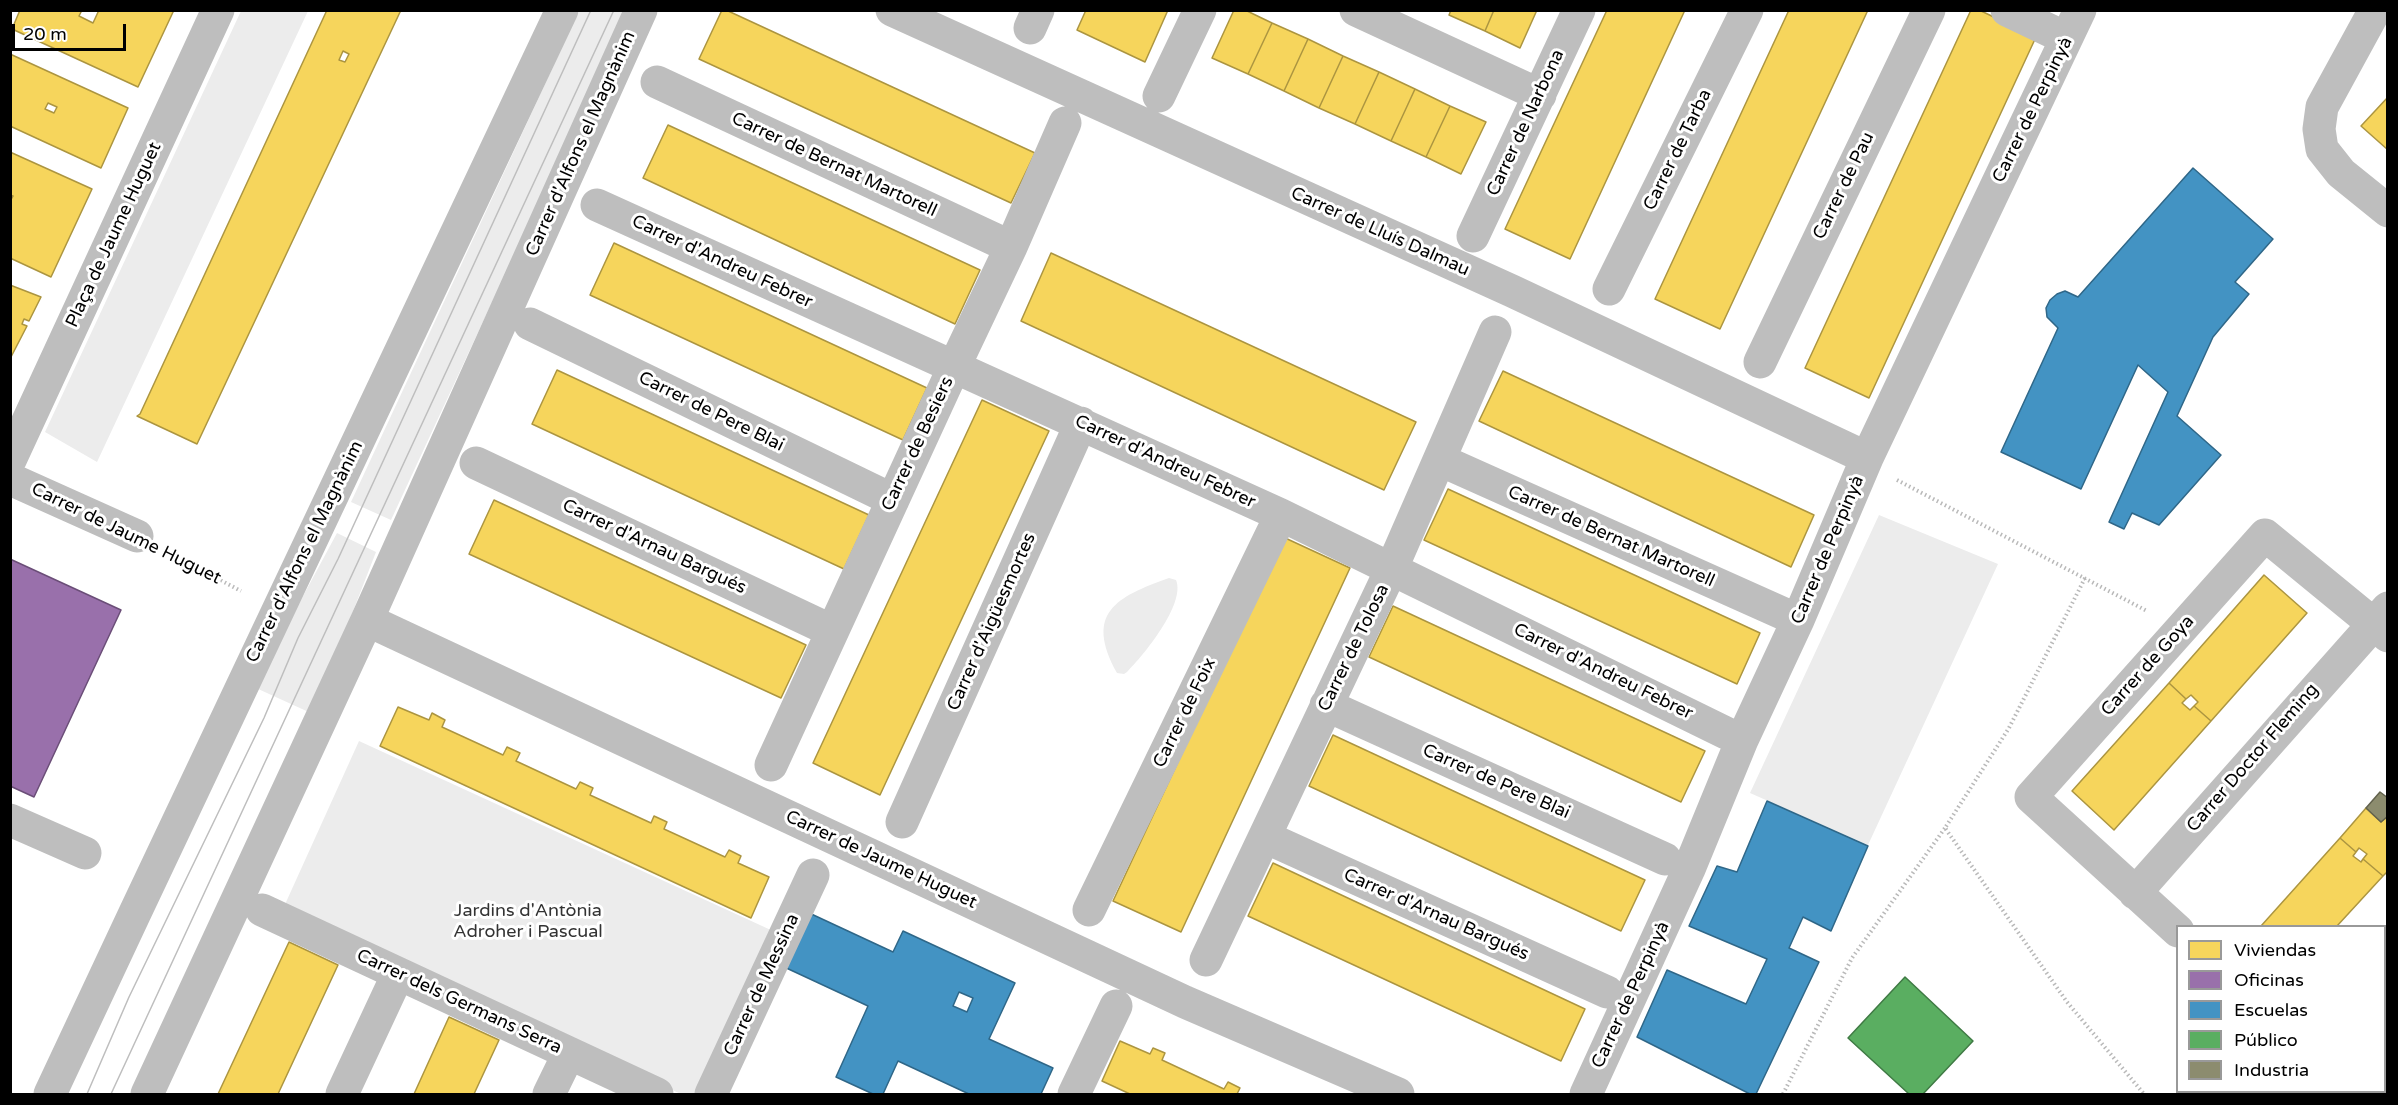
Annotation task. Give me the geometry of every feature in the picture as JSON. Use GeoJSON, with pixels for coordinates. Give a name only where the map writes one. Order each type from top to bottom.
{"type":"FeatureCollection","features":[{"type":"Feature","properties":{"kind":"street","name":"Plaça de Jaume Huguet"},"geometry":{"type":"LineString","coordinates":[[10,460],[218,10]]}},
{"type":"Feature","properties":{"kind":"street","name":"Carrer d'Alfons el Magnànim"},"geometry":{"type":"LineString","coordinates":[[50,1095],[262,641],[328,508],[562,10]]}},
{"type":"Feature","properties":{"kind":"street","name":"Carrer d'Alfons el Magnànim"},"geometry":{"type":"LineString","coordinates":[[147,1095],[367,620],[641,10]]}},
{"type":"Feature","properties":{"kind":"street","name":"Carrer de Lluís Dalmau"},"geometry":{"type":"LineString","coordinates":[[892,10],[1512,291],[1878,467]]}},
{"type":"Feature","properties":{"kind":"street"},"geometry":{"type":"LineString","coordinates":[[1159,96],[1200,10]]}},
{"type":"Feature","properties":{"kind":"street"},"geometry":{"type":"LineString","coordinates":[[1356,10],[1540,95]]}},
{"type":"Feature","properties":{"kind":"street","name":"Carrer de Narbona"},"geometry":{"type":"LineString","coordinates":[[1473,236],[1579,10]]}},
{"type":"Feature","properties":{"kind":"street","name":"Carrer de Tarba"},"geometry":{"type":"LineString","coordinates":[[1610,289],[1747,10]]}},
{"type":"Feature","properties":{"kind":"street","name":"Carrer de Pau"},"geometry":{"type":"LineString","coordinates":[[1760,362],[1929,10]]}},
{"type":"Feature","properties":{"kind":"street"},"geometry":{"type":"LineString","coordinates":[[2007,10],[2051,31]]}},
{"type":"Feature","properties":{"kind":"street","name":"Carrer de Perpinyà"},"geometry":{"type":"LineString","coordinates":[[1586,1095],[1689,869],[1742,740],[1798,620],[1878,467],[2080,10]]}},
{"type":"Feature","properties":{"kind":"street"},"geometry":{"type":"LineString","coordinates":[[2375,10],[2322,107],[2319,129],[2322,149],[2341,173],[2388,211]]}},
{"type":"Feature","properties":{"kind":"street","name":"Carrer de Bernat Martorell"},"geometry":{"type":"LineString","coordinates":[[657,82],[1011,247]]}},
{"type":"Feature","properties":{"kind":"street","name":"Carrer de Besiers"},"geometry":{"type":"LineString","coordinates":[[771,765],[1011,247],[1065,123]]}},
{"type":"Feature","properties":{"kind":"street","name":"Carrer d'Andreu Febrer"},"geometry":{"type":"LineString","coordinates":[[597,204],[1281,515],[1726,733]]}},
{"type":"Feature","properties":{"kind":"street","name":"Carrer de Pere Blai"},"geometry":{"type":"LineString","coordinates":[[530,324],[893,501]]}},
{"type":"Feature","properties":{"kind":"street","name":"Carrer de Tolosa"},"geometry":{"type":"LineString","coordinates":[[1206,960],[1392,570],[1495,332]]}},
{"type":"Feature","properties":{"kind":"street","name":"Carrer d'Aigüesmortes"},"geometry":{"type":"LineString","coordinates":[[902,822],[1081,423]]}},
{"type":"Feature","properties":{"kind":"street","name":"Carrer de Bernat Martorell"},"geometry":{"type":"LineString","coordinates":[[1440,460],[1782,613]]}},
{"type":"Feature","properties":{"kind":"street","name":"Carrer d'Arnau Bargués"},"geometry":{"type":"LineString","coordinates":[[476,463],[832,631]]}},
{"type":"Feature","properties":{"kind":"street","name":"Carrer de Jaume Huguet"},"geometry":{"type":"LineString","coordinates":[[10,479],[136,536]]}},
{"type":"Feature","properties":{"kind":"street","name":"Carrer de Foix"},"geometry":{"type":"LineString","coordinates":[[1089,910],[1281,515]]}},
{"type":"Feature","properties":{"kind":"street","name":"Carrer de Goya"},"geometry":{"type":"LineString","coordinates":[[2135,893],[2031,797],[2265,535],[2383,622]]}},
{"type":"Feature","properties":{"kind":"street","name":"Carrer de Jaume Huguet"},"geometry":{"type":"LineString","coordinates":[[367,620],[1185,1002],[1398,1095]]}},
{"type":"Feature","properties":{"kind":"street","name":"Carrer Doctor Fleming"},"geometry":{"type":"LineString","coordinates":[[2135,893],[2383,622]]}},
{"type":"Feature","properties":{"kind":"street","name":"Carrer de Pere Blai"},"geometry":{"type":"LineString","coordinates":[[1326,705],[1665,859]]}},
{"type":"Feature","properties":{"kind":"street"},"geometry":{"type":"LineString","coordinates":[[10,820],[85,853]]}},
{"type":"Feature","properties":{"kind":"street","name":"Carrer d'Arnau Bargués"},"geometry":{"type":"LineString","coordinates":[[1265,837],[1607,992]]}},
{"type":"Feature","properties":{"kind":"street","name":"Carrer de Messina"},"geometry":{"type":"LineString","coordinates":[[711,1095],[813,875]]}},
{"type":"Feature","properties":{"kind":"street"},"geometry":{"type":"LineString","coordinates":[[2135,893],[2176,929]]}},
{"type":"Feature","properties":{"kind":"street","name":"Carrer dels Germans Serra"},"geometry":{"type":"LineString","coordinates":[[262,910],[657,1095]]}},
{"type":"Feature","properties":{"kind":"street"},"geometry":{"type":"LineString","coordinates":[[342,1095],[398,974]]}},
{"type":"Feature","properties":{"kind":"street"},"geometry":{"type":"LineString","coordinates":[[1074,1095],[1116,1006]]}},
{"type":"Feature","properties":{"kind":"street"},"geometry":{"type":"LineString","coordinates":[[549,1095],[569,1053]]}},
{"type":"Feature","properties":{"kind":"path"},"geometry":{"type":"LineString","coordinates":[[1878,467],[2147,611]]}},
{"type":"Feature","properties":{"kind":"path","name":"Carrer de Jaume Huguet"},"geometry":{"type":"LineString","coordinates":[[136,536],[240,591]]}},
{"type":"Feature","properties":{"kind":"path"},"geometry":{"type":"LineString","coordinates":[[1783,1095],[1852,958],[1945,828]]}},
{"type":"Feature","properties":{"kind":"green space"},"geometry":{"type":"Polygon","coordinates":[[[241,11],[308,11],[97,462],[45,432],[241,11]]]}},
{"type":"Feature","properties":{"kind":"green space"},"geometry":{"type":"Polygon","coordinates":[[[579,11],[627,11],[391,520],[351,502],[579,11]]]}},
{"type":"Feature","properties":{"kind":"green space"},"geometry":{"type":"Polygon","coordinates":[[[1879,515],[1998,564],[1868,845],[1750,793],[1879,515]]]}},
{"type":"Feature","properties":{"kind":"green space"},"geometry":{"type":"Polygon","coordinates":[[[337,533],[376,552],[313,714],[256,688],[337,533]]]}},
{"type":"Feature","properties":{"kind":"green space"},"geometry":{"type":"Polygon","coordinates":[[[1169,578],[1176,580],[1177,590],[1169,615],[1152,642],[1127,672],[1117,673],[1104,636],[1105,622],[1111,610],[1134,592],[1169,578]]]}},
{"type":"Feature","properties":{"kind":"green space","name":"Jardins d'Antònia Adroher i Pascual"},"geometry":{"type":"Polygon","coordinates":[[[359,741],[773,931],[699,1094],[681,1094],[282,911],[359,741]]]}},
{"type":"Feature","properties":{"kind":"building: Viviendas"},"geometry":{"type":"Polygon","coordinates":[[[20,10],[82,10],[79,16],[93,23],[99,10],[174,10],[138,87],[12,29],[20,10]]]}},
{"type":"Feature","properties":{"kind":"building: Viviendas"},"geometry":{"type":"Polygon","coordinates":[[[327,10],[401,10],[197,444],[137,416],[140,414],[327,10]],[[343,51],[339,60],[345,62],[349,54],[343,51]]]}},
{"type":"Feature","properties":{"kind":"building: Viviendas"},"geometry":{"type":"Polygon","coordinates":[[[722,10],[1035,153],[1011,203],[699,59],[722,10]]]}},
{"type":"Feature","properties":{"kind":"building: Viviendas"},"geometry":{"type":"Polygon","coordinates":[[[1086,10],[1168,10],[1145,62],[1077,30],[1086,10]]]}},
{"type":"Feature","properties":{"kind":"building: Viviendas"},"geometry":{"type":"Polygon","coordinates":[[[1234,10],[1245,10],[1272,23],[1248,74],[1212,58],[1234,10]]]}},
{"type":"Feature","properties":{"kind":"building: Viviendas"},"geometry":{"type":"Polygon","coordinates":[[[1451,10],[1494,10],[1485,31],[1449,15],[1451,10]]]}},
{"type":"Feature","properties":{"kind":"building: Viviendas"},"geometry":{"type":"Polygon","coordinates":[[[1494,10],[1537,10],[1520,48],[1485,31],[1494,10]]]}},
{"type":"Feature","properties":{"kind":"building: Viviendas"},"geometry":{"type":"Polygon","coordinates":[[[1607,10],[1685,10],[1570,259],[1505,229],[1607,10]]]}},
{"type":"Feature","properties":{"kind":"building: Viviendas"},"geometry":{"type":"Polygon","coordinates":[[[1789,10],[1868,10],[1720,329],[1655,299],[1789,10]]]}},
{"type":"Feature","properties":{"kind":"building: Viviendas"},"geometry":{"type":"Polygon","coordinates":[[[1971,10],[1979,10],[2036,37],[1869,398],[1805,368],[1971,10]]]}},
{"type":"Feature","properties":{"kind":"building: Viviendas"},"geometry":{"type":"Polygon","coordinates":[[[1272,23],[1308,39],[1284,91],[1248,74],[1272,23]]]}},
{"type":"Feature","properties":{"kind":"building: Viviendas"},"geometry":{"type":"Polygon","coordinates":[[[1308,39],[1343,56],[1319,108],[1284,91],[1308,39]]]}},
{"type":"Feature","properties":{"kind":"building: Viviendas"},"geometry":{"type":"Polygon","coordinates":[[[10,54],[128,108],[101,168],[10,126],[10,54]],[[48,103],[45,109],[54,113],[57,107],[48,103]]]}},
{"type":"Feature","properties":{"kind":"building: Viviendas"},"geometry":{"type":"Polygon","coordinates":[[[1343,56],[1379,72],[1355,124],[1319,108],[1343,56]]]}},
{"type":"Feature","properties":{"kind":"building: Viviendas"},"geometry":{"type":"Polygon","coordinates":[[[1379,72],[1415,89],[1391,141],[1355,124],[1379,72]]]}},
{"type":"Feature","properties":{"kind":"building: Viviendas"},"geometry":{"type":"Polygon","coordinates":[[[1415,89],[1450,106],[1426,157],[1391,141],[1415,89]]]}},
{"type":"Feature","properties":{"kind":"building: Viviendas"},"geometry":{"type":"Polygon","coordinates":[[[2388,97],[2388,150],[2361,126],[2388,97]]]}},
{"type":"Feature","properties":{"kind":"building: Viviendas"},"geometry":{"type":"Polygon","coordinates":[[[1450,106],[1486,122],[1461,174],[1426,157],[1450,106]]]}},
{"type":"Feature","properties":{"kind":"building: Viviendas"},"geometry":{"type":"Polygon","coordinates":[[[668,125],[980,270],[955,324],[643,178],[668,125]]]}},
{"type":"Feature","properties":{"kind":"building: Viviendas"},"geometry":{"type":"Polygon","coordinates":[[[10,152],[92,189],[51,277],[10,258],[10,201],[13,196],[10,195],[10,152]]]}},
{"type":"Feature","properties":{"kind":"building: Viviendas"},"geometry":{"type":"Polygon","coordinates":[[[614,243],[927,388],[903,440],[590,295],[614,243]]]}},
{"type":"Feature","properties":{"kind":"building: Viviendas"},"geometry":{"type":"Polygon","coordinates":[[[1051,253],[1416,422],[1384,490],[1021,321],[1051,253]]]}},
{"type":"Feature","properties":{"kind":"building: Viviendas"},"geometry":{"type":"Polygon","coordinates":[[[10,285],[41,297],[29,321],[24,319],[22,324],[27,326],[11,357],[10,285]]]}},
{"type":"Feature","properties":{"kind":"building: Viviendas"},"geometry":{"type":"Polygon","coordinates":[[[557,370],[869,515],[844,569],[532,424],[557,370]]]}},
{"type":"Feature","properties":{"kind":"building: Viviendas"},"geometry":{"type":"Polygon","coordinates":[[[1503,371],[1814,515],[1791,567],[1479,421],[1503,371]]]}},
{"type":"Feature","properties":{"kind":"building: Viviendas"},"geometry":{"type":"Polygon","coordinates":[[[982,400],[1049,431],[880,795],[813,763],[982,400]]]}},
{"type":"Feature","properties":{"kind":"building: Viviendas"},"geometry":{"type":"Polygon","coordinates":[[[1448,489],[1760,633],[1737,684],[1424,540],[1448,489]]]}},
{"type":"Feature","properties":{"kind":"building: Viviendas"},"geometry":{"type":"Polygon","coordinates":[[[494,500],[806,645],[781,698],[469,554],[494,500]]]}},
{"type":"Feature","properties":{"kind":"building: Viviendas"},"geometry":{"type":"Polygon","coordinates":[[[1283,537],[1350,568],[1181,932],[1113,901],[1283,537]]]}},
{"type":"Feature","properties":{"kind":"building: Viviendas"},"geometry":{"type":"Polygon","coordinates":[[[2264,575],[2307,613],[2211,721],[2194,706],[2198,702],[2191,695],[2186,699],[2169,683],[2264,575]]]}},
{"type":"Feature","properties":{"kind":"building: Viviendas"},"geometry":{"type":"Polygon","coordinates":[[[1393,606],[1705,751],[1681,802],[1369,657],[1393,606]]]}},
{"type":"Feature","properties":{"kind":"building: Viviendas"},"geometry":{"type":"Polygon","coordinates":[[[2169,683],[2186,699],[2182,703],[2190,710],[2194,706],[2211,721],[2114,830],[2072,791],[2169,683]]]}},
{"type":"Feature","properties":{"kind":"building: Viviendas"},"geometry":{"type":"Polygon","coordinates":[[[398,707],[429,720],[432,713],[445,720],[442,727],[503,755],[507,747],[520,753],[516,761],[576,789],[580,782],[593,788],[590,795],[651,823],[654,816],[667,822],[664,829],[725,857],[729,850],[741,856],[738,863],[769,877],[751,918],[380,746],[398,707]]]}},
{"type":"Feature","properties":{"kind":"building: Viviendas"},"geometry":{"type":"Polygon","coordinates":[[[1333,735],[1645,880],[1621,931],[1309,786],[1333,735]]]}},
{"type":"Feature","properties":{"kind":"building: Viviendas"},"geometry":{"type":"Polygon","coordinates":[[[2366,808],[2381,822],[2388,816],[2388,871],[2383,876],[2363,859],[2367,854],[2359,848],[2356,852],[2340,838],[2366,808]]]}},
{"type":"Feature","properties":{"kind":"building: Viviendas"},"geometry":{"type":"Polygon","coordinates":[[[2340,838],[2356,852],[2353,856],[2361,862],[2363,859],[2383,876],[2338,925],[2262,925],[2340,838]]]}},
{"type":"Feature","properties":{"kind":"building: Viviendas"},"geometry":{"type":"Polygon","coordinates":[[[1273,863],[1585,1009],[1561,1061],[1248,916],[1273,863]]]}},
{"type":"Feature","properties":{"kind":"building: Viviendas"},"geometry":{"type":"Polygon","coordinates":[[[289,942],[338,965],[278,1094],[218,1094],[289,942]]]}},
{"type":"Feature","properties":{"kind":"building: Viviendas"},"geometry":{"type":"Polygon","coordinates":[[[449,1017],[499,1040],[474,1094],[414,1094],[449,1017]]]}},
{"type":"Feature","properties":{"kind":"building: Viviendas"},"geometry":{"type":"Polygon","coordinates":[[[1120,1041],[1150,1054],[1153,1048],[1165,1053],[1162,1060],[1224,1089],[1228,1082],[1240,1088],[1237,1094],[1130,1094],[1102,1081],[1120,1041]]]}},
{"type":"Feature","properties":{"kind":"building: Oficinas"},"geometry":{"type":"Polygon","coordinates":[[[10,559],[121,610],[34,797],[10,786],[10,559]]]}},
{"type":"Feature","properties":{"kind":"building: Escuelas"},"geometry":{"type":"Polygon","coordinates":[[[2193,168],[2273,239],[2235,282],[2249,294],[2213,337],[2177,416],[2221,455],[2159,525],[2132,513],[2124,529],[2109,522],[2168,392],[2138,365],[2081,489],[2001,452],[2058,328],[2047,317],[2046,308],[2050,300],[2065,291],[2078,297],[2193,168]]]}},
{"type":"Feature","properties":{"kind":"building: Escuelas"},"geometry":{"type":"Polygon","coordinates":[[[1767,801],[1868,846],[1831,931],[1803,917],[1789,948],[1819,962],[1756,1094],[1750,1094],[1637,1037],[1667,970],[1746,1004],[1767,959],[1689,926],[1717,866],[1737,872],[1767,801]]]}},
{"type":"Feature","properties":{"kind":"building: Escuelas"},"geometry":{"type":"Polygon","coordinates":[[[807,912],[893,952],[903,931],[1015,983],[989,1039],[1053,1068],[1041,1094],[969,1094],[898,1061],[883,1094],[873,1094],[836,1077],[868,1006],[782,966],[807,912]],[[959,992],[953,1006],[967,1012],[973,998],[959,992]]]}},
{"type":"Feature","properties":{"kind":"building: Público"},"geometry":{"type":"Polygon","coordinates":[[[1905,977],[1973,1041],[1923,1094],[1909,1094],[1848,1038],[1905,977]]]}},
{"type":"Feature","properties":{"kind":"building: Industria"},"geometry":{"type":"Polygon","coordinates":[[[2380,792],[2388,798],[2388,816],[2381,822],[2366,808],[2380,792]]]}},
{"type":"Feature","properties":{"kind":"tram line"},"geometry":{"type":"LineString","coordinates":[[87,1094],[129,997],[264,718],[298,638],[338,559],[591,10]]}},
{"type":"Feature","properties":{"kind":"tram line"},"geometry":{"type":"LineString","coordinates":[[111,1094],[614,10]]}}]}
